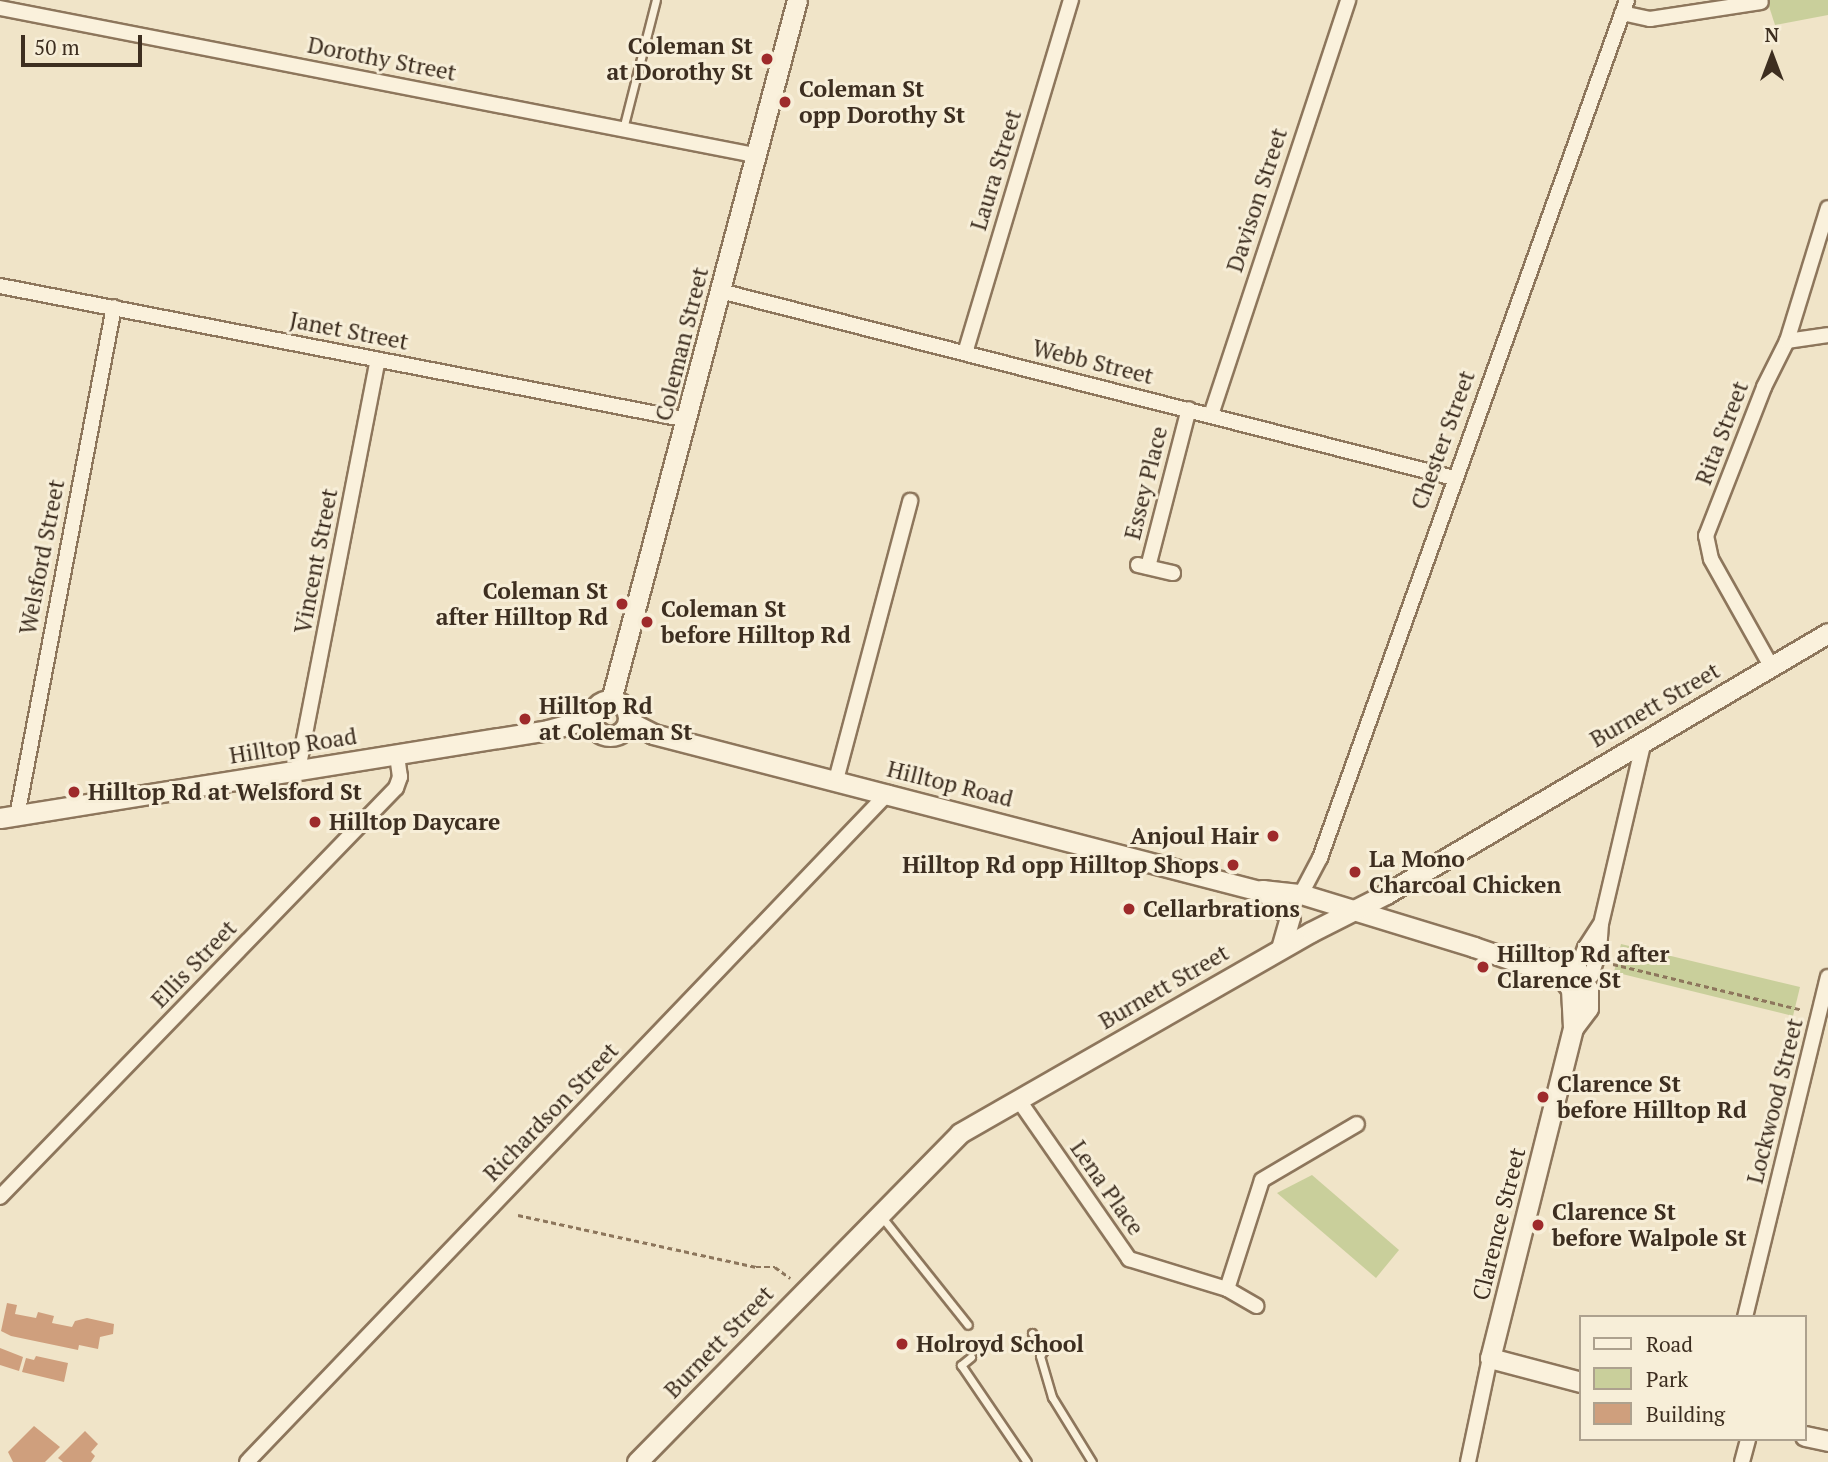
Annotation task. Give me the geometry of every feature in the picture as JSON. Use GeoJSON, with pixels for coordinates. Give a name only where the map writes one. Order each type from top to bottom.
{"type":"FeatureCollection","features":[{"type":"Feature","properties":{"kind":"street","name":"Coleman Street"},"geometry":{"type":"LineString","coordinates":[[611,700],[688,420],[754,155],[797,0]]}},
{"type":"Feature","properties":{"kind":"street","name":"Laura Street"},"geometry":{"type":"LineString","coordinates":[[965,353],[1071,0]]}},
{"type":"Feature","properties":{"kind":"street","name":"Davison Street"},"geometry":{"type":"LineString","coordinates":[[1211,415],[1348,0]]}},
{"type":"Feature","properties":{"kind":"street"},"geometry":{"type":"LineString","coordinates":[[1625,6],[1650,19],[1761,2]]}},
{"type":"Feature","properties":{"kind":"street","name":"Chester Street"},"geometry":{"type":"LineString","coordinates":[[1301,894],[1320,858],[1625,6]]}},
{"type":"Feature","properties":{"kind":"street","name":"Dorothy Street"},"geometry":{"type":"LineString","coordinates":[[0,8],[754,155]]}},
{"type":"Feature","properties":{"kind":"street","name":"Rita Street"},"geometry":{"type":"LineString","coordinates":[[1771,666],[1706,543],[1763,387],[1787,341],[1828,208]]}},
{"type":"Feature","properties":{"kind":"street","name":"Janet Street"},"geometry":{"type":"LineString","coordinates":[[0,286],[688,420]]}},
{"type":"Feature","properties":{"kind":"street","name":"Webb Street"},"geometry":{"type":"LineString","coordinates":[[720,291],[1454,478]]}},
{"type":"Feature","properties":{"kind":"street","name":"Welsford Street"},"geometry":{"type":"LineString","coordinates":[[8,817],[114,307]]}},
{"type":"Feature","properties":{"kind":"street"},"geometry":{"type":"LineString","coordinates":[[1787,341],[1828,335]]}},
{"type":"Feature","properties":{"kind":"street","name":"Vincent Street"},"geometry":{"type":"LineString","coordinates":[[298,770],[378,360]]}},
{"type":"Feature","properties":{"kind":"street","name":"Essey Place"},"geometry":{"type":"LineString","coordinates":[[1173,573],[1143,566],[1189,409]]}},
{"type":"Feature","properties":{"kind":"street"},"geometry":{"type":"LineString","coordinates":[[836,780],[909,501]]}},
{"type":"Feature","properties":{"kind":"street","name":"Burnett Street"},"geometry":{"type":"LineString","coordinates":[[637,1462],[878,1213],[960,1133],[1282,948],[1350,912],[1828,633]]}},
{"type":"Feature","properties":{"kind":"street"},"geometry":{"type":"LineString","coordinates":[[611,700],[626,709],[628,721],[621,732],[610,736],[601,733],[592,718],[596,706],[611,700]]}},
{"type":"Feature","properties":{"kind":"street","name":"Hilltop Road"},"geometry":{"type":"LineString","coordinates":[[8,817],[397,755],[592,718]]}},
{"type":"Feature","properties":{"kind":"street","name":"Hilltop Road"},"geometry":{"type":"LineString","coordinates":[[628,721],[653,734],[1262,890],[1315,908],[1350,912]]}},
{"type":"Feature","properties":{"kind":"street","name":"Clarence Street"},"geometry":{"type":"LineString","coordinates":[[1468,1462],[1490,1359],[1573,1028],[1576,984],[1601,923],[1644,740]]}},
{"type":"Feature","properties":{"kind":"street","name":"Ellis Street"},"geometry":{"type":"LineString","coordinates":[[0,1197],[396,788],[400,777],[397,755]]}},
{"type":"Feature","properties":{"kind":"street","name":"Richardson Street"},"geometry":{"type":"LineString","coordinates":[[247,1462],[888,793]]}},
{"type":"Feature","properties":{"kind":"street"},"geometry":{"type":"LineString","coordinates":[[1262,890],[1290,917],[1282,948]]}},
{"type":"Feature","properties":{"kind":"street","name":"Hilltop Road"},"geometry":{"type":"LineString","coordinates":[[1262,890],[1301,894],[1350,912],[1474,947],[1576,984]]}},
{"type":"Feature","properties":{"kind":"street","name":"Lockwood Street"},"geometry":{"type":"LineString","coordinates":[[1745,1315],[1828,977]]}},
{"type":"Feature","properties":{"kind":"street","name":"Lena Place"},"geometry":{"type":"LineString","coordinates":[[1018,1099],[1129,1259],[1227,1289],[1256,1306]]}},
{"type":"Feature","properties":{"kind":"street"},"geometry":{"type":"LineString","coordinates":[[1227,1289],[1262,1181],[1357,1124]]}},
{"type":"Feature","properties":{"kind":"street"},"geometry":{"type":"LineString","coordinates":[[1490,1359],[1580,1382]]}},
{"type":"Feature","properties":{"kind":"street"},"geometry":{"type":"LineString","coordinates":[[1807,1436],[1828,1441]]}},
{"type":"Feature","properties":{"kind":"street"},"geometry":{"type":"LineString","coordinates":[[1742,1462],[1747,1441]]}},
{"type":"Feature","properties":{"kind":"lane"},"geometry":{"type":"LineString","coordinates":[[623,129],[656,0]]}},
{"type":"Feature","properties":{"kind":"lane"},"geometry":{"type":"LineString","coordinates":[[878,1213],[968,1325]]}},
{"type":"Feature","properties":{"kind":"lane"},"geometry":{"type":"LineString","coordinates":[[1032,1332],[1044,1350],[1040,1356],[1052,1396],[1093,1462]]}},
{"type":"Feature","properties":{"kind":"lane"},"geometry":{"type":"LineString","coordinates":[[971,1357],[961,1365],[1027,1462]]}},
{"type":"Feature","properties":{"kind":"path"},"geometry":{"type":"LineString","coordinates":[[1613,964],[1819,1013]]}},
{"type":"Feature","properties":{"kind":"path"},"geometry":{"type":"LineString","coordinates":[[518,1215],[756,1267],[775,1268],[790,1279]]}},
{"type":"Feature","properties":{"kind":"green space"},"geometry":{"type":"Polygon","coordinates":[[[1767,0],[1828,0],[1828,15],[1775,25],[1767,0]]]}},
{"type":"Feature","properties":{"kind":"green space"},"geometry":{"type":"Polygon","coordinates":[[[1621,944],[1800,987],[1793,1016],[1614,972],[1621,944]]]}},
{"type":"Feature","properties":{"kind":"green space"},"geometry":{"type":"Polygon","coordinates":[[[1312,1175],[1399,1250],[1376,1278],[1277,1193],[1312,1175]]]}},
{"type":"Feature","properties":{"kind":"building"},"geometry":{"type":"Polygon","coordinates":[[[7,1303],[17,1305],[15,1314],[36,1318],[38,1312],[54,1316],[52,1323],[72,1327],[75,1321],[87,1318],[114,1324],[113,1334],[100,1337],[98,1349],[79,1345],[78,1350],[11,1336],[1,1331],[7,1303]]]}},
{"type":"Feature","properties":{"kind":"building"},"geometry":{"type":"Polygon","coordinates":[[[0,1348],[23,1357],[19,1371],[0,1365],[0,1348]]]}},
{"type":"Feature","properties":{"kind":"building"},"geometry":{"type":"Polygon","coordinates":[[[36,1356],[68,1363],[64,1382],[22,1372],[26,1358],[34,1360],[36,1356]]]}},
{"type":"Feature","properties":{"kind":"building"},"geometry":{"type":"Polygon","coordinates":[[[34,1426],[60,1447],[45,1462],[13,1462],[8,1452],[34,1426]]]}},
{"type":"Feature","properties":{"kind":"building"},"geometry":{"type":"Polygon","coordinates":[[[85,1431],[98,1444],[91,1452],[95,1456],[91,1462],[63,1462],[58,1458],[85,1431]]]}},
{"type":"Feature","properties":{"kind":"place","name":"Coleman St at Dorothy St"},"geometry":{"type":"Point","coordinates":[767,59]}},
{"type":"Feature","properties":{"kind":"place","name":"Coleman St opp Dorothy St"},"geometry":{"type":"Point","coordinates":[785,102]}},
{"type":"Feature","properties":{"kind":"place","name":"Coleman St after Hilltop Rd"},"geometry":{"type":"Point","coordinates":[622,604]}},
{"type":"Feature","properties":{"kind":"place","name":"Coleman St before Hilltop Rd"},"geometry":{"type":"Point","coordinates":[647,622]}},
{"type":"Feature","properties":{"kind":"place","name":"Hilltop Rd at Coleman St"},"geometry":{"type":"Point","coordinates":[525,719]}},
{"type":"Feature","properties":{"kind":"place","name":"Hilltop Rd at Welsford St"},"geometry":{"type":"Point","coordinates":[74,792]}},
{"type":"Feature","properties":{"kind":"place","name":"Hilltop Daycare"},"geometry":{"type":"Point","coordinates":[315,822]}},
{"type":"Feature","properties":{"kind":"place","name":"Anjoul Hair"},"geometry":{"type":"Point","coordinates":[1273,836]}},
{"type":"Feature","properties":{"kind":"place","name":"Hilltop Rd opp Hilltop Shops"},"geometry":{"type":"Point","coordinates":[1233,865]}},
{"type":"Feature","properties":{"kind":"place","name":"La Mono Charcoal Chicken"},"geometry":{"type":"Point","coordinates":[1355,872]}},
{"type":"Feature","properties":{"kind":"place","name":"Cellarbrations"},"geometry":{"type":"Point","coordinates":[1129,909]}},
{"type":"Feature","properties":{"kind":"place","name":"Hilltop Rd after Clarence St"},"geometry":{"type":"Point","coordinates":[1483,967]}},
{"type":"Feature","properties":{"kind":"place","name":"Clarence St before Hilltop Rd"},"geometry":{"type":"Point","coordinates":[1543,1097]}},
{"type":"Feature","properties":{"kind":"place","name":"Clarence St before Walpole St"},"geometry":{"type":"Point","coordinates":[1538,1225]}},
{"type":"Feature","properties":{"kind":"place","name":"Holroyd School"},"geometry":{"type":"Point","coordinates":[902,1344]}}]}
